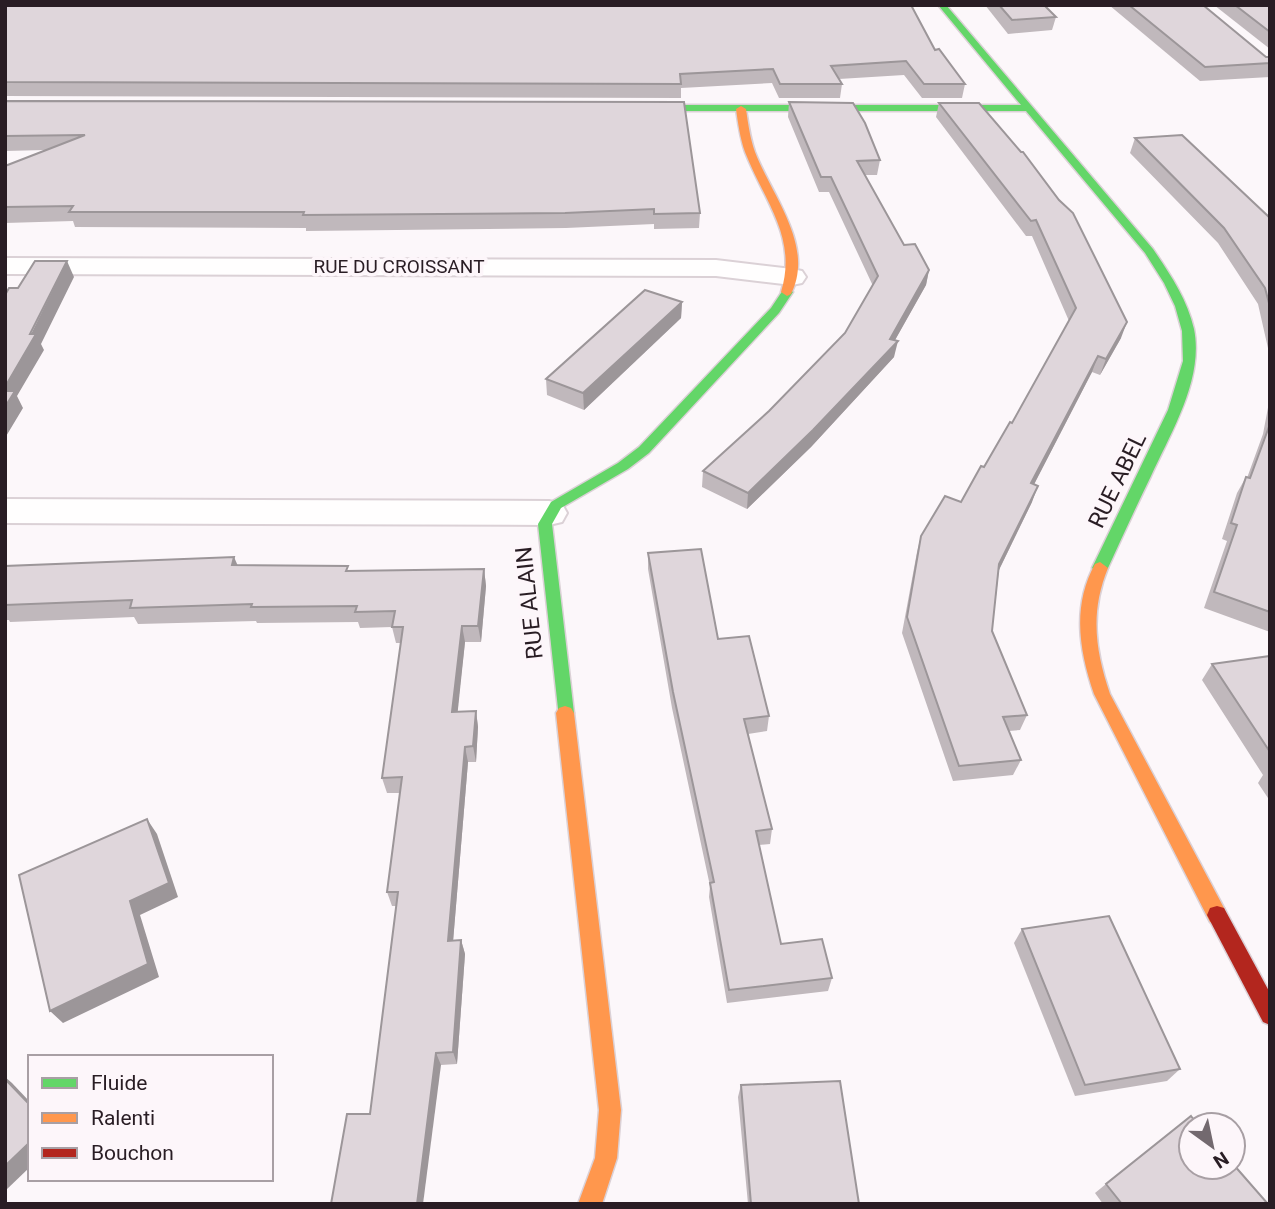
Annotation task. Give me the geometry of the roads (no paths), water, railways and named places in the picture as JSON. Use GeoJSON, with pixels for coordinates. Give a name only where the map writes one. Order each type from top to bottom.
{"type":"FeatureCollection","features":[{"type":"Feature","properties":{"kind":"street","name":"RUE ABEL"},"geometry":{"type":"LineString","coordinates":[[942,5],[1149,251],[1173,286],[1182,313],[1189,344],[1184,384],[1166,430],[1095,578],[1087,604],[1085,631],[1090,662],[1115,722],[1270,1016]]}},
{"type":"Feature","properties":{"kind":"street"},"geometry":{"type":"LineString","coordinates":[[616,108],[1031,108]]}},
{"type":"Feature","properties":{"kind":"street"},"geometry":{"type":"LineString","coordinates":[[5,511],[549,513],[573,493],[623,466],[657,438],[775,310],[788,291],[792,277],[788,245],[743,131],[741,109]]}},
{"type":"Feature","properties":{"kind":"street","name":"RUE DU CROISSANT"},"geometry":{"type":"LineString","coordinates":[[5,265],[716,268],[792,277]]}},
{"type":"Feature","properties":{"kind":"street","name":"RUE ALAIN"},"geometry":{"type":"LineString","coordinates":[[549,513],[545,524],[545,541],[610,1110],[610,1148],[602,1181],[590,1204]]}}]}
